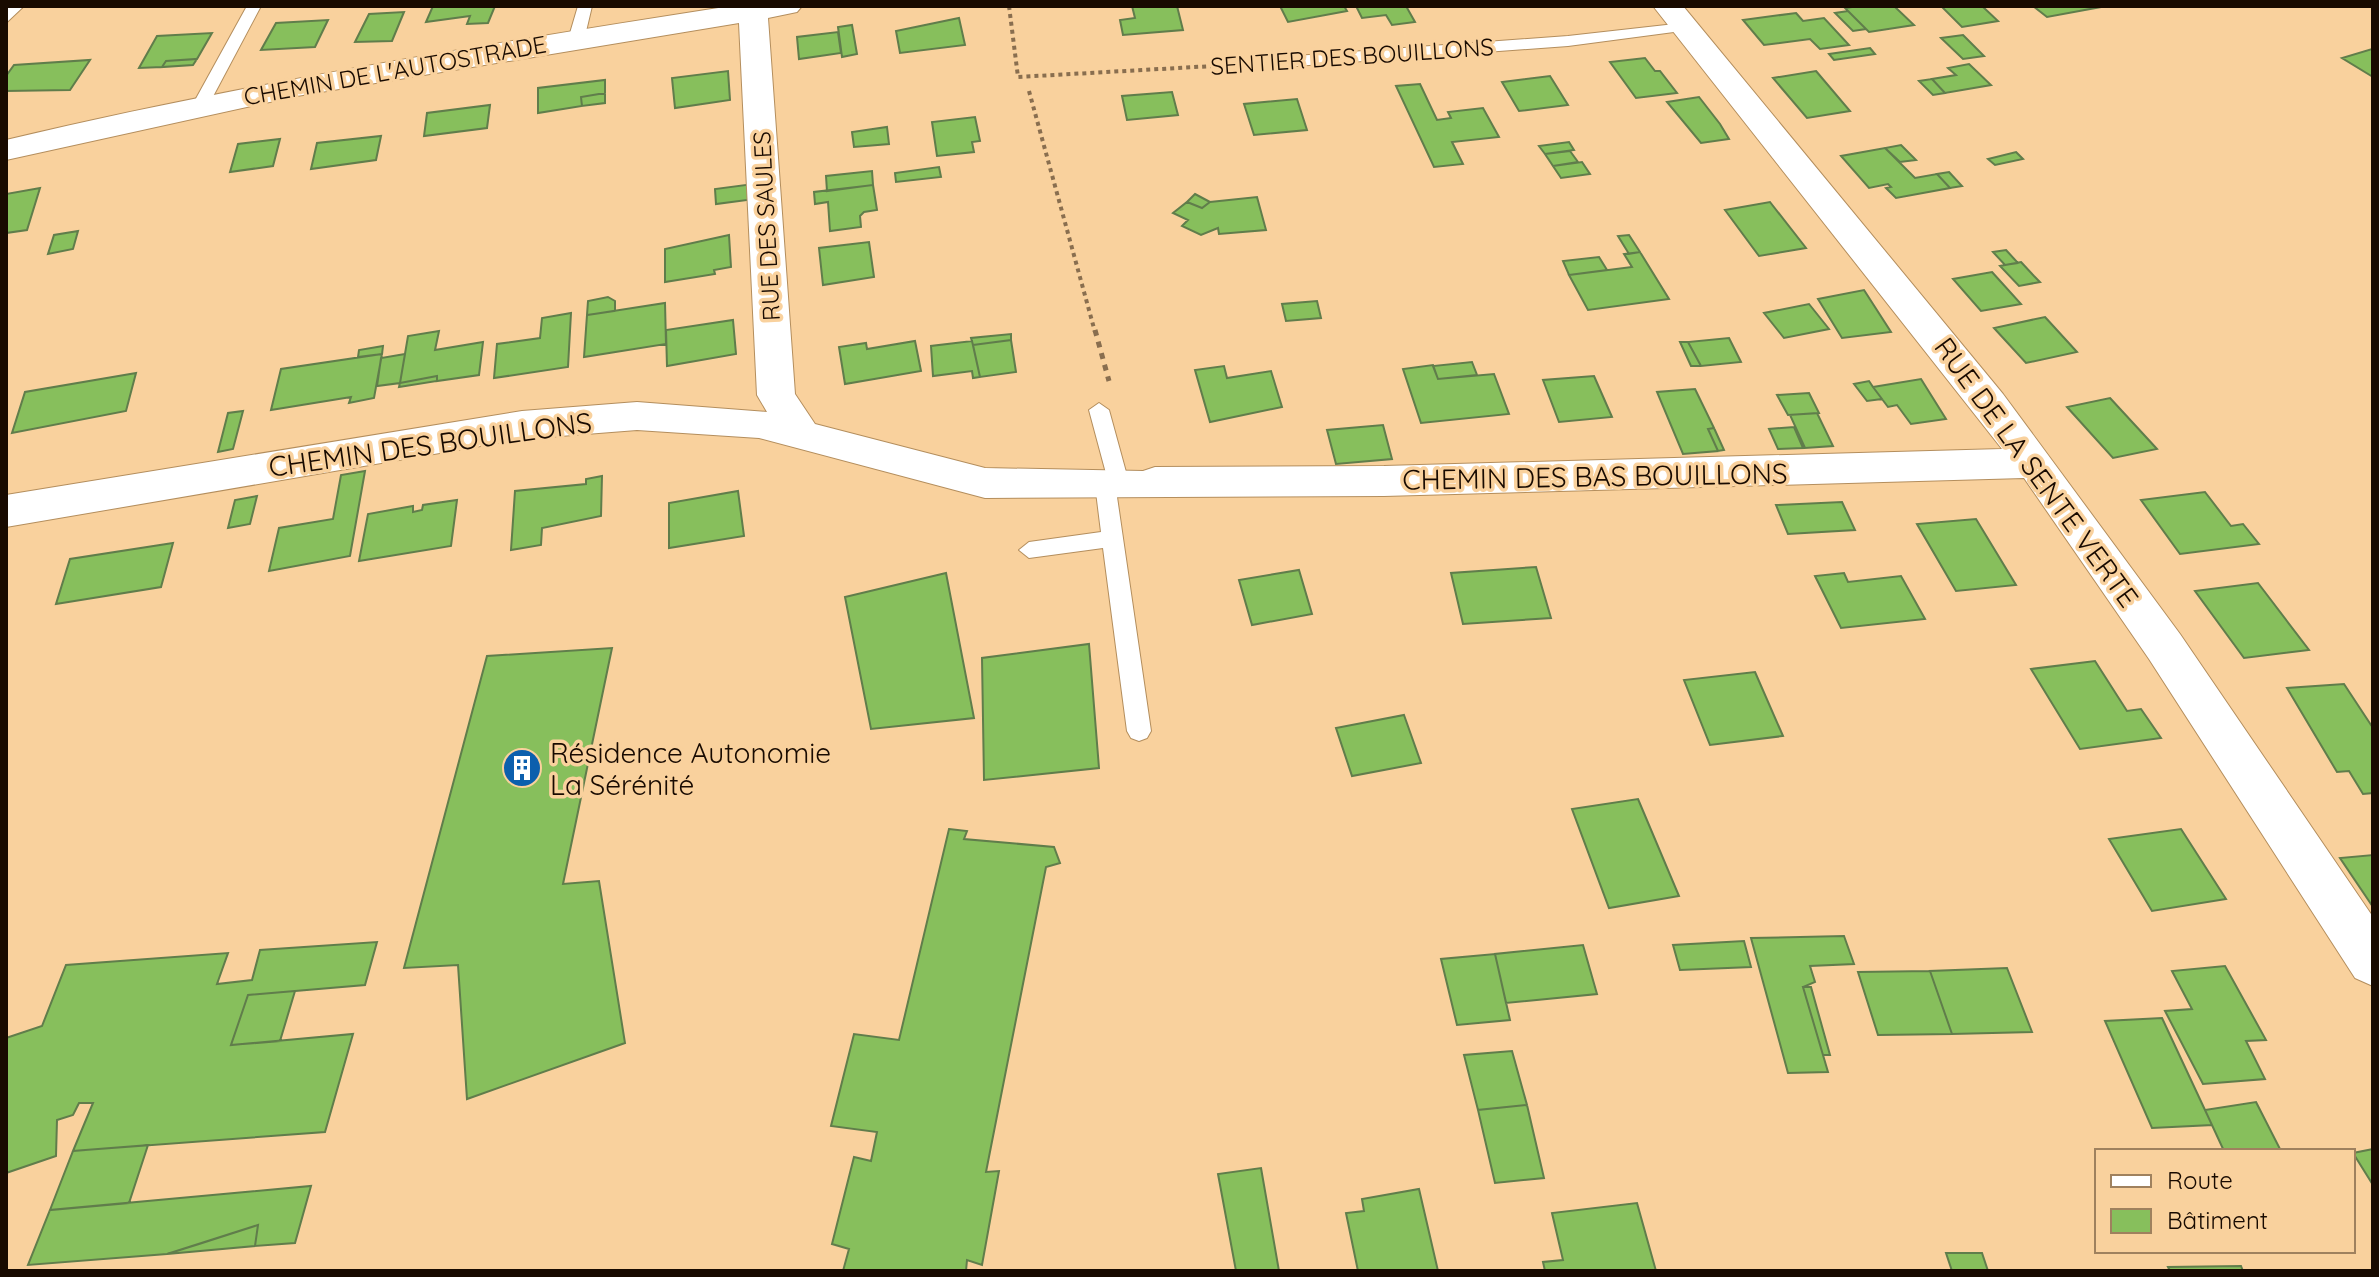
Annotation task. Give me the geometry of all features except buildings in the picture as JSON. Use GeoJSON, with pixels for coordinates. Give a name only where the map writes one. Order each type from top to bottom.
{"type":"FeatureCollection","features":[{"type":"Feature","properties":{"kind":"street","name":"CHEMIN DE L'AUTOSTRADE"},"geometry":{"type":"LineString","coordinates":[[6,150],[201,104],[351,75],[787,6]]}},
{"type":"Feature","properties":{"kind":"street","name":"RUE DES SAULES"},"geometry":{"type":"LineString","coordinates":[[753,12],[776,395],[800,433]]}},
{"type":"Feature","properties":{"kind":"street","name":"RUE DE LA SENTE VERTE"},"geometry":{"type":"LineString","coordinates":[[1676,17],[1913,305],[2035,463],[2176,664],[2373,961]]}},
{"type":"Feature","properties":{"kind":"street","name":"CHEMIN DES BOUILLONS"},"geometry":{"type":"LineString","coordinates":[[6,511],[522,425],[637,416],[759,424],[985,483],[1129,483]]}},
{"type":"Feature","properties":{"kind":"street","name":"CHEMIN DES BAS BOUILLONS"},"geometry":{"type":"LineString","coordinates":[[1129,483],[1384,481],[2035,463]]}},
{"type":"Feature","properties":{"kind":"lane"},"geometry":{"type":"LineString","coordinates":[[6,19],[17,6]]}},
{"type":"Feature","properties":{"kind":"lane"},"geometry":{"type":"LineString","coordinates":[[201,104],[254,6]]}},
{"type":"Feature","properties":{"kind":"lane"},"geometry":{"type":"LineString","coordinates":[[576,40],[585,6]]}},
{"type":"Feature","properties":{"kind":"lane","name":"SENTIER DES BOUILLONS"},"geometry":{"type":"LineString","coordinates":[[1282,62],[1594,38],[1676,17]]}},
{"type":"Feature","properties":{"kind":"lane"},"geometry":{"type":"LineString","coordinates":[[1099,410],[1129,483],[1111,539],[1139,731]]}},
{"type":"Feature","properties":{"kind":"lane"},"geometry":{"type":"LineString","coordinates":[[1029,550],[1111,539]]}},
{"type":"Feature","properties":{"kind":"path","name":"SENTIER DES BOUILLONS"},"geometry":{"type":"LineString","coordinates":[[1009,6],[1018,77],[1282,62]]}},
{"type":"Feature","properties":{"kind":"path"},"geometry":{"type":"LineString","coordinates":[[1029,91],[1111,390]]}},
{"type":"Feature","properties":{"kind":"place","name":"Résidence Autonomie La Sérénité"},"geometry":{"type":"Point","coordinates":[522,768]}}]}
